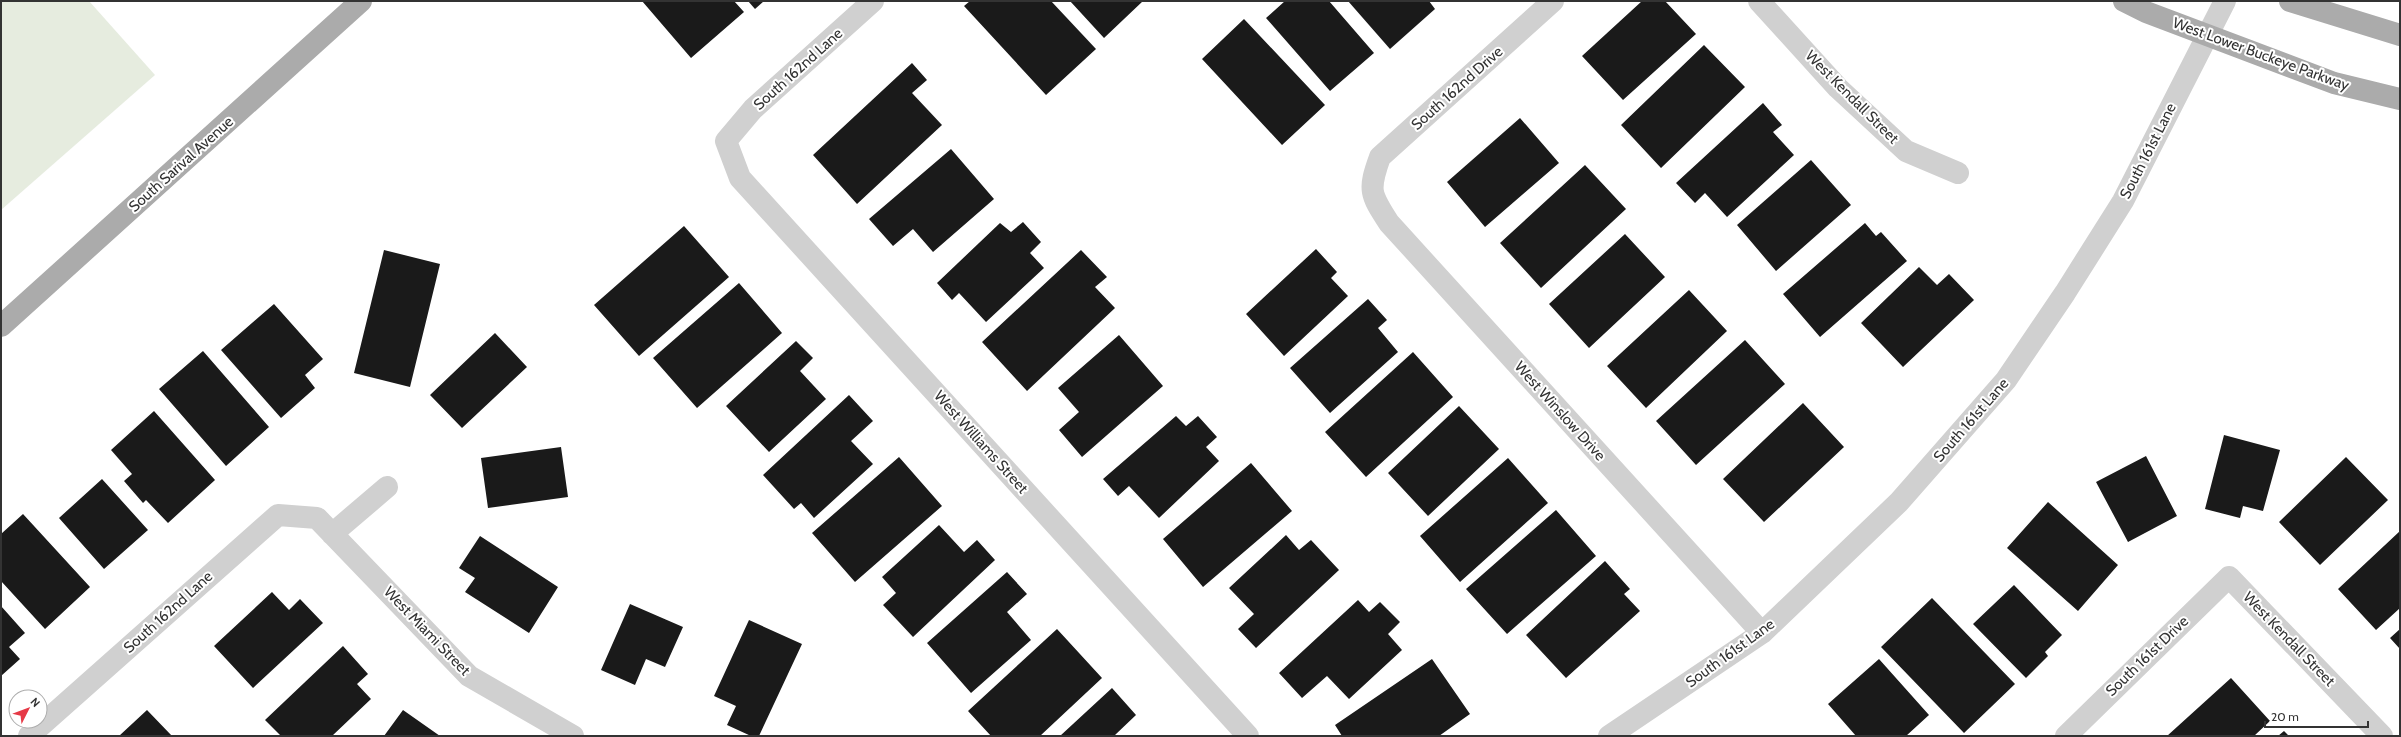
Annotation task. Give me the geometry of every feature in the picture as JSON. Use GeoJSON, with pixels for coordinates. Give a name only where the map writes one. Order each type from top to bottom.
{"type":"FeatureCollection","features":[{"type":"Feature","properties":{"kind":"main road","name":"South Sarival Avenue"},"geometry":{"type":"LineString","coordinates":[[1,326],[361,1]]}},
{"type":"Feature","properties":{"kind":"main road","name":"West Lower Buckeye Parkway"},"geometry":{"type":"LineString","coordinates":[[2124,1],[2334,83],[2400,99]]}},
{"type":"Feature","properties":{"kind":"main road"},"geometry":{"type":"LineString","coordinates":[[2290,1],[2400,35]]}},
{"type":"Feature","properties":{"kind":"street","name":"South 162nd Lane"},"geometry":{"type":"LineString","coordinates":[[726,141],[753,109],[873,1]]}},
{"type":"Feature","properties":{"kind":"street","name":"South 162nd Drive"},"geometry":{"type":"LineString","coordinates":[[1371,182],[1380,157],[1553,1]]}},
{"type":"Feature","properties":{"kind":"street","name":"West Kendall Street"},"geometry":{"type":"LineString","coordinates":[[1759,1],[1838,88],[1906,151],[1958,173]]}},
{"type":"Feature","properties":{"kind":"street","name":"South 161st Lane"},"geometry":{"type":"LineString","coordinates":[[1609,736],[1762,633],[1899,502],[2006,380],[2065,293],[2123,201],[2223,5]]}},
{"type":"Feature","properties":{"kind":"street","name":"West Williams Street"},"geometry":{"type":"LineString","coordinates":[[726,141],[740,178],[1248,736]]}},
{"type":"Feature","properties":{"kind":"street","name":"West Winslow Drive"},"geometry":{"type":"LineString","coordinates":[[1371,182],[1376,203],[1389,224],[1762,633]]}},
{"type":"Feature","properties":{"kind":"street"},"geometry":{"type":"LineString","coordinates":[[332,534],[387,487]]}},
{"type":"Feature","properties":{"kind":"street","name":"South 162nd Lane"},"geometry":{"type":"LineString","coordinates":[[29,736],[278,515],[317,518]]}},
{"type":"Feature","properties":{"kind":"street","name":"West Miami Street"},"geometry":{"type":"LineString","coordinates":[[317,518],[469,676],[573,736]]}},
{"type":"Feature","properties":{"kind":"street","name":"West Kendall Street"},"geometry":{"type":"LineString","coordinates":[[2229,577],[2382,736]]}},
{"type":"Feature","properties":{"kind":"street","name":"South 161st Drive"},"geometry":{"type":"LineString","coordinates":[[2066,736],[2229,577]]}},
{"type":"Feature","properties":{"kind":"shaded area"},"geometry":{"type":"Polygon","coordinates":[[[1,1],[89,1],[155,75],[1,210],[1,1]]]}},
{"type":"Feature","properties":{"kind":"building"},"geometry":{"type":"Polygon","coordinates":[[[642,1],[734,1],[744,12],[691,58],[642,1]]]}},
{"type":"Feature","properties":{"kind":"building"},"geometry":{"type":"Polygon","coordinates":[[[748,1],[764,1],[755,9],[748,1]]]}},
{"type":"Feature","properties":{"kind":"building"},"geometry":{"type":"Polygon","coordinates":[[[970,1],[1051,1],[1096,49],[1046,95],[964,6],[970,1]]]}},
{"type":"Feature","properties":{"kind":"building"},"geometry":{"type":"Polygon","coordinates":[[[1070,1],[1143,1],[1104,38],[1070,1]]]}},
{"type":"Feature","properties":{"kind":"building"},"geometry":{"type":"Polygon","coordinates":[[[1285,1],[1329,1],[1374,53],[1330,91],[1266,18],[1285,1]]]}},
{"type":"Feature","properties":{"kind":"building"},"geometry":{"type":"Polygon","coordinates":[[[1348,1],[1429,1],[1435,9],[1390,49],[1348,1]]]}},
{"type":"Feature","properties":{"kind":"building"},"geometry":{"type":"Polygon","coordinates":[[[1642,1],[1665,1],[1696,34],[1623,100],[1582,56],[1642,1]]]}},
{"type":"Feature","properties":{"kind":"building"},"geometry":{"type":"Polygon","coordinates":[[[1244,19],[1325,105],[1282,145],[1202,59],[1244,19]]]}},
{"type":"Feature","properties":{"kind":"building"},"geometry":{"type":"Polygon","coordinates":[[[1704,45],[1745,87],[1661,168],[1621,125],[1704,45]]]}},
{"type":"Feature","properties":{"kind":"building"},"geometry":{"type":"Polygon","coordinates":[[[912,63],[927,80],[912,93],[942,125],[857,204],[813,155],[912,63]]]}},
{"type":"Feature","properties":{"kind":"building"},"geometry":{"type":"Polygon","coordinates":[[[1763,103],[1782,125],[1773,132],[1794,155],[1727,217],[1705,193],[1695,203],[1676,183],[1763,103]]]}},
{"type":"Feature","properties":{"kind":"building"},"geometry":{"type":"Polygon","coordinates":[[[1520,118],[1559,163],[1485,227],[1447,182],[1520,118]]]}},
{"type":"Feature","properties":{"kind":"building"},"geometry":{"type":"Polygon","coordinates":[[[951,149],[994,199],[933,252],[913,229],[893,246],[869,219],[951,149]]]}},
{"type":"Feature","properties":{"kind":"building"},"geometry":{"type":"Polygon","coordinates":[[[1811,160],[1851,205],[1776,271],[1737,225],[1811,160]]]}},
{"type":"Feature","properties":{"kind":"building"},"geometry":{"type":"Polygon","coordinates":[[[1585,165],[1626,209],[1541,288],[1500,243],[1585,165]]]}},
{"type":"Feature","properties":{"kind":"building"},"geometry":{"type":"Polygon","coordinates":[[[1023,222],[1041,242],[1030,253],[1044,268],[986,322],[959,293],[952,300],[937,283],[1000,223],[1011,232],[1023,222]]]}},
{"type":"Feature","properties":{"kind":"building"},"geometry":{"type":"Polygon","coordinates":[[[1865,223],[1876,236],[1881,232],[1907,261],[1820,337],[1783,294],[1865,223]]]}},
{"type":"Feature","properties":{"kind":"building"},"geometry":{"type":"Polygon","coordinates":[[[684,226],[729,277],[639,356],[594,305],[684,226]]]}},
{"type":"Feature","properties":{"kind":"building"},"geometry":{"type":"Polygon","coordinates":[[[1625,234],[1665,277],[1589,348],[1549,304],[1625,234]]]}},
{"type":"Feature","properties":{"kind":"building"},"geometry":{"type":"Polygon","coordinates":[[[1316,249],[1337,272],[1331,278],[1348,296],[1284,356],[1246,314],[1316,249]]]}},
{"type":"Feature","properties":{"kind":"building"},"geometry":{"type":"Polygon","coordinates":[[[384,250],[440,264],[410,387],[354,373],[384,250]]]}},
{"type":"Feature","properties":{"kind":"building"},"geometry":{"type":"Polygon","coordinates":[[[1081,250],[1107,277],[1095,287],[1115,308],[1027,391],[982,342],[1081,250]]]}},
{"type":"Feature","properties":{"kind":"building"},"geometry":{"type":"Polygon","coordinates":[[[1919,267],[1937,285],[1949,274],[1974,300],[1903,367],[1861,323],[1919,267]]]}},
{"type":"Feature","properties":{"kind":"building"},"geometry":{"type":"Polygon","coordinates":[[[739,283],[782,333],[697,408],[653,358],[739,283]]]}},
{"type":"Feature","properties":{"kind":"building"},"geometry":{"type":"Polygon","coordinates":[[[1689,290],[1727,331],[1646,408],[1607,366],[1689,290]]]}},
{"type":"Feature","properties":{"kind":"building"},"geometry":{"type":"Polygon","coordinates":[[[1368,299],[1387,320],[1378,328],[1398,352],[1330,413],[1290,368],[1368,299]]]}},
{"type":"Feature","properties":{"kind":"building"},"geometry":{"type":"Polygon","coordinates":[[[274,304],[323,359],[305,375],[315,388],[281,418],[221,350],[274,304]]]}},
{"type":"Feature","properties":{"kind":"building"},"geometry":{"type":"Polygon","coordinates":[[[495,333],[527,367],[462,428],[430,395],[495,333]]]}},
{"type":"Feature","properties":{"kind":"building"},"geometry":{"type":"Polygon","coordinates":[[[1119,335],[1163,386],[1082,457],[1059,430],[1079,412],[1058,388],[1119,335]]]}},
{"type":"Feature","properties":{"kind":"building"},"geometry":{"type":"Polygon","coordinates":[[[1745,340],[1785,384],[1696,465],[1656,421],[1745,340]]]}},
{"type":"Feature","properties":{"kind":"building"},"geometry":{"type":"Polygon","coordinates":[[[796,341],[813,358],[800,371],[826,399],[769,452],[726,406],[796,341]]]}},
{"type":"Feature","properties":{"kind":"building"},"geometry":{"type":"Polygon","coordinates":[[[203,351],[269,427],[226,466],[159,389],[203,351]]]}},
{"type":"Feature","properties":{"kind":"building"},"geometry":{"type":"Polygon","coordinates":[[[1413,352],[1453,397],[1366,477],[1325,432],[1413,352]]]}},
{"type":"Feature","properties":{"kind":"building"},"geometry":{"type":"Polygon","coordinates":[[[849,395],[873,421],[851,441],[873,464],[814,518],[801,503],[794,509],[763,475],[849,395]]]}},
{"type":"Feature","properties":{"kind":"building"},"geometry":{"type":"Polygon","coordinates":[[[1803,403],[1844,447],[1764,522],[1723,479],[1803,403]]]}},
{"type":"Feature","properties":{"kind":"building"},"geometry":{"type":"Polygon","coordinates":[[[1459,406],[1499,449],[1428,516],[1388,473],[1459,406]]]}},
{"type":"Feature","properties":{"kind":"building"},"geometry":{"type":"Polygon","coordinates":[[[154,411],[215,480],[168,523],[146,500],[143,503],[124,481],[132,474],[111,450],[154,411]]]}},
{"type":"Feature","properties":{"kind":"building"},"geometry":{"type":"Polygon","coordinates":[[[1176,416],[1186,426],[1198,416],[1217,437],[1206,447],[1219,461],[1159,518],[1129,486],[1118,496],[1103,479],[1176,416]]]}},
{"type":"Feature","properties":{"kind":"building"},"geometry":{"type":"Polygon","coordinates":[[[2224,435],[2280,450],[2263,511],[2243,506],[2240,518],[2205,509],[2224,435]]]}},
{"type":"Feature","properties":{"kind":"building"},"geometry":{"type":"Polygon","coordinates":[[[561,447],[568,497],[488,508],[481,458],[561,447]]]}},
{"type":"Feature","properties":{"kind":"building"},"geometry":{"type":"Polygon","coordinates":[[[2146,456],[2177,516],[2128,542],[2096,482],[2146,456]]]}},
{"type":"Feature","properties":{"kind":"building"},"geometry":{"type":"Polygon","coordinates":[[[899,457],[942,506],[855,582],[812,533],[899,457]]]}},
{"type":"Feature","properties":{"kind":"building"},"geometry":{"type":"Polygon","coordinates":[[[2346,457],[2388,500],[2320,565],[2279,522],[2346,457]]]}},
{"type":"Feature","properties":{"kind":"building"},"geometry":{"type":"Polygon","coordinates":[[[1508,458],[1548,503],[1460,582],[1420,536],[1508,458]]]}},
{"type":"Feature","properties":{"kind":"building"},"geometry":{"type":"Polygon","coordinates":[[[1251,463],[1292,511],[1203,587],[1163,539],[1251,463]]]}},
{"type":"Feature","properties":{"kind":"building"},"geometry":{"type":"Polygon","coordinates":[[[102,479],[148,530],[104,569],[59,518],[102,479]]]}},
{"type":"Feature","properties":{"kind":"building"},"geometry":{"type":"Polygon","coordinates":[[[2048,502],[2118,565],[2078,611],[2007,548],[2048,502]]]}},
{"type":"Feature","properties":{"kind":"building"},"geometry":{"type":"Polygon","coordinates":[[[1556,510],[1596,556],[1507,634],[1466,589],[1556,510]]]}},
{"type":"Feature","properties":{"kind":"building"},"geometry":{"type":"Polygon","coordinates":[[[23,514],[90,587],[45,629],[1,581],[1,534],[23,514]]]}},
{"type":"Feature","properties":{"kind":"building"},"geometry":{"type":"Polygon","coordinates":[[[939,525],[964,552],[977,540],[995,560],[913,637],[883,605],[896,593],[882,577],[939,525]]]}},
{"type":"Feature","properties":{"kind":"building"},"geometry":{"type":"Polygon","coordinates":[[[2400,531],[2400,608],[2376,630],[2338,589],[2400,531]]]}},
{"type":"Feature","properties":{"kind":"building"},"geometry":{"type":"Polygon","coordinates":[[[1286,535],[1299,550],[1311,540],[1339,570],[1256,648],[1238,629],[1254,614],[1229,588],[1286,535]]]}},
{"type":"Feature","properties":{"kind":"building"},"geometry":{"type":"Polygon","coordinates":[[[480,536],[558,587],[529,633],[465,592],[475,578],[459,568],[480,536]]]}},
{"type":"Feature","properties":{"kind":"building"},"geometry":{"type":"Polygon","coordinates":[[[1605,561],[1630,589],[1624,594],[1640,611],[1566,678],[1526,635],[1605,561]]]}},
{"type":"Feature","properties":{"kind":"building"},"geometry":{"type":"Polygon","coordinates":[[[1007,572],[1027,594],[1007,612],[1031,640],[971,693],[927,643],[1007,572]]]}},
{"type":"Feature","properties":{"kind":"building"},"geometry":{"type":"Polygon","coordinates":[[[2014,585],[2062,635],[2045,652],[2048,656],[2026,678],[1973,624],[2014,585]]]}},
{"type":"Feature","properties":{"kind":"building"},"geometry":{"type":"Polygon","coordinates":[[[272,592],[289,610],[300,599],[323,623],[253,688],[214,646],[272,592]]]}},
{"type":"Feature","properties":{"kind":"building"},"geometry":{"type":"Polygon","coordinates":[[[1932,598],[2015,684],[1964,733],[1881,647],[1932,598]]]}},
{"type":"Feature","properties":{"kind":"building"},"geometry":{"type":"Polygon","coordinates":[[[1358,600],[1369,612],[1380,602],[1400,622],[1388,634],[1402,650],[1349,699],[1327,676],[1302,698],[1279,673],[1358,600]]]}},
{"type":"Feature","properties":{"kind":"building"},"geometry":{"type":"Polygon","coordinates":[[[630,604],[683,627],[665,667],[646,659],[635,685],[601,670],[630,604]]]}},
{"type":"Feature","properties":{"kind":"building"},"geometry":{"type":"Polygon","coordinates":[[[1,606],[25,633],[9,647],[20,659],[1,676],[1,606]]]}},
{"type":"Feature","properties":{"kind":"building"},"geometry":{"type":"Polygon","coordinates":[[[749,620],[802,644],[759,736],[751,736],[727,725],[736,706],[714,696],[749,620]]]}},
{"type":"Feature","properties":{"kind":"building"},"geometry":{"type":"Polygon","coordinates":[[[1057,629],[1102,678],[1040,736],[991,736],[968,711],[1057,629]]]}},
{"type":"Feature","properties":{"kind":"building"},"geometry":{"type":"Polygon","coordinates":[[[2400,629],[2400,649],[2390,638],[2400,629]]]}},
{"type":"Feature","properties":{"kind":"building"},"geometry":{"type":"Polygon","coordinates":[[[343,646],[368,674],[357,684],[371,699],[332,736],[281,736],[265,720],[343,646]]]}},
{"type":"Feature","properties":{"kind":"building"},"geometry":{"type":"Polygon","coordinates":[[[1432,659],[1470,714],[1439,736],[1342,736],[1335,725],[1432,659]]]}},
{"type":"Feature","properties":{"kind":"building"},"geometry":{"type":"Polygon","coordinates":[[[1879,659],[1929,715],[1906,736],[1856,736],[1828,704],[1879,659]]]}},
{"type":"Feature","properties":{"kind":"building"},"geometry":{"type":"Polygon","coordinates":[[[2231,678],[2270,721],[2254,736],[2167,736],[2231,678]]]}},
{"type":"Feature","properties":{"kind":"building"},"geometry":{"type":"Polygon","coordinates":[[[1112,688],[1136,715],[1115,735],[1116,736],[1060,736],[1112,688]]]}},
{"type":"Feature","properties":{"kind":"building"},"geometry":{"type":"Polygon","coordinates":[[[147,710],[172,736],[119,736],[147,710]]]}},
{"type":"Feature","properties":{"kind":"building"},"geometry":{"type":"Polygon","coordinates":[[[403,710],[440,736],[384,736],[403,710]]]}},
{"type":"Feature","properties":{"kind":"building"},"geometry":{"type":"Polygon","coordinates":[[[2284,731],[2289,736],[2278,736],[2284,731]]]}}]}
